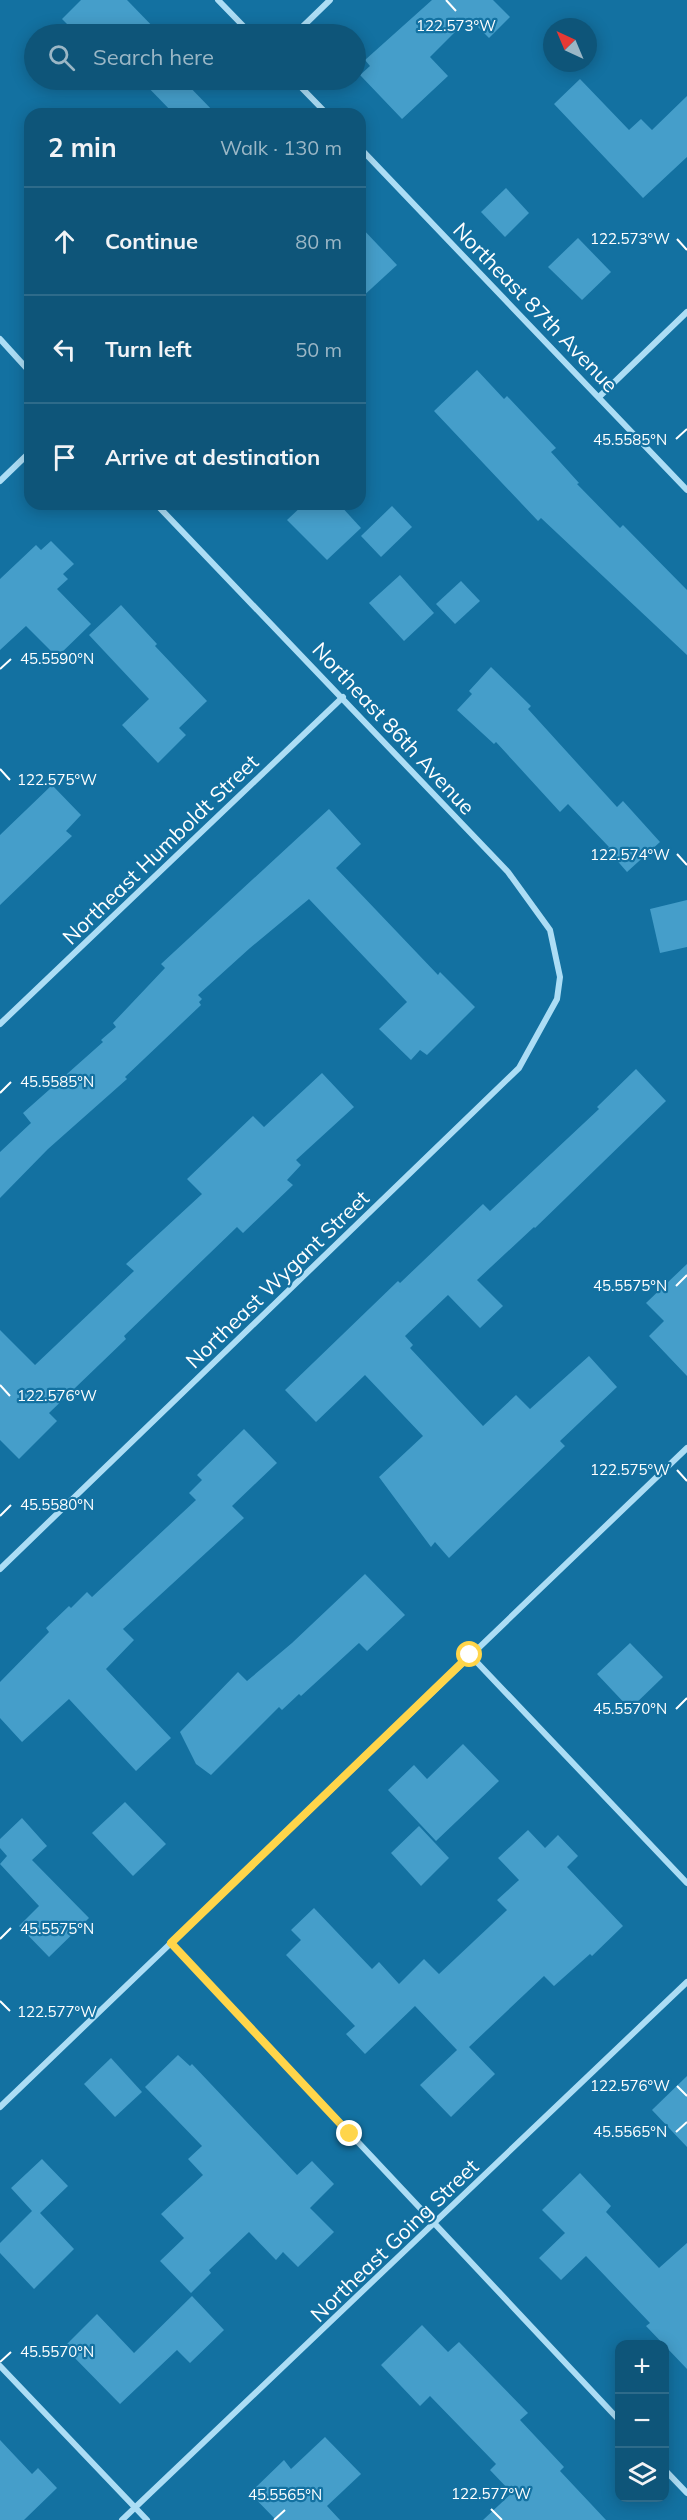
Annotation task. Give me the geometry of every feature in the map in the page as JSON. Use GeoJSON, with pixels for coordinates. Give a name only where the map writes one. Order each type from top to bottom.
{"type":"FeatureCollection","features":[{"type":"Feature","properties":{"kind":"street"},"geometry":{"type":"LineString","coordinates":[[218,0],[241,24]]}},
{"type":"Feature","properties":{"kind":"street"},"geometry":{"type":"LineString","coordinates":[[305,24],[330,0]]}},
{"type":"Feature","properties":{"kind":"street"},"geometry":{"type":"LineString","coordinates":[[304,90],[321,108]]}},
{"type":"Feature","properties":{"kind":"street","name":"Northeast 87th Avenue"},"geometry":{"type":"LineString","coordinates":[[366,154],[687,490]]}},
{"type":"Feature","properties":{"kind":"street"},"geometry":{"type":"LineString","coordinates":[[599,397],[687,312]]}},
{"type":"Feature","properties":{"kind":"street"},"geometry":{"type":"LineString","coordinates":[[0,339],[24,365]]}},
{"type":"Feature","properties":{"kind":"street"},"geometry":{"type":"LineString","coordinates":[[0,481],[24,458]]}},
{"type":"Feature","properties":{"kind":"street","name":"Northeast 86th Avenue"},"geometry":{"type":"LineString","coordinates":[[162,510],[508,872],[550,930],[560,977],[557,999]]}},
{"type":"Feature","properties":{"kind":"street","name":"Northeast Humboldt Street"},"geometry":{"type":"LineString","coordinates":[[0,1024],[343,697]]}},
{"type":"Feature","properties":{"kind":"street","name":"Northeast Wygant Street"},"geometry":{"type":"LineString","coordinates":[[0,1569],[519,1068],[557,999]]}},
{"type":"Feature","properties":{"kind":"street"},"geometry":{"type":"LineString","coordinates":[[0,2107],[687,1448]]}},
{"type":"Feature","properties":{"kind":"street"},"geometry":{"type":"LineString","coordinates":[[470,1655],[687,1883]]}},
{"type":"Feature","properties":{"kind":"street"},"geometry":{"type":"LineString","coordinates":[[171,1943],[615,2416]]}},
{"type":"Feature","properties":{"kind":"street","name":"Northeast Going Street"},"geometry":{"type":"LineString","coordinates":[[122,2520],[687,1982]]}},
{"type":"Feature","properties":{"kind":"street"},"geometry":{"type":"LineString","coordinates":[[0,2366],[147,2520]]}},
{"type":"Feature","properties":{"kind":"street"},"geometry":{"type":"LineString","coordinates":[[669,2474],[687,2493]]}},
{"type":"Feature","properties":{"kind":"building"},"geometry":{"type":"Polygon","coordinates":[[[81,0],[127,0],[150,24],[67,24],[62,19],[81,0]]]}},
{"type":"Feature","properties":{"kind":"building"},"geometry":{"type":"Polygon","coordinates":[[[432,0],[493,0],[510,17],[489,38],[469,18],[430,57],[448,76],[402,119],[366,81],[366,70],[370,66],[366,59],[432,0]]]}},
{"type":"Feature","properties":{"kind":"building"},"geometry":{"type":"Polygon","coordinates":[[[580,79],[629,130],[641,119],[652,130],[687,96],[687,157],[643,198],[554,104],[580,79]]]}},
{"type":"Feature","properties":{"kind":"building"},"geometry":{"type":"Polygon","coordinates":[[[151,90],[193,90],[210,108],[168,108],[151,90]]]}},
{"type":"Feature","properties":{"kind":"building"},"geometry":{"type":"Polygon","coordinates":[[[506,188],[529,213],[505,237],[481,212],[506,188]]]}},
{"type":"Feature","properties":{"kind":"building"},"geometry":{"type":"Polygon","coordinates":[[[366,232],[397,265],[366,293],[366,232]]]}},
{"type":"Feature","properties":{"kind":"building"},"geometry":{"type":"Polygon","coordinates":[[[578,238],[611,272],[582,300],[548,267],[578,238]]]}},
{"type":"Feature","properties":{"kind":"building"},"geometry":{"type":"Polygon","coordinates":[[[477,370],[504,399],[507,396],[556,448],[551,452],[579,483],[577,484],[620,528],[623,525],[687,590],[687,655],[541,518],[538,521],[434,411],[477,370]]]}},
{"type":"Feature","properties":{"kind":"building"},"geometry":{"type":"Polygon","coordinates":[[[392,506],[412,527],[381,557],[361,536],[392,506]]]}},
{"type":"Feature","properties":{"kind":"building"},"geometry":{"type":"Polygon","coordinates":[[[298,510],[344,510],[361,528],[327,560],[287,520],[298,510]]]}},
{"type":"Feature","properties":{"kind":"building"},"geometry":{"type":"Polygon","coordinates":[[[51,541],[74,564],[63,574],[68,579],[57,589],[91,624],[57,657],[26,626],[0,650],[0,579],[36,545],[41,550],[51,541]]]}},
{"type":"Feature","properties":{"kind":"building"},"geometry":{"type":"Polygon","coordinates":[[[400,575],[434,613],[404,641],[369,603],[400,575]]]}},
{"type":"Feature","properties":{"kind":"building"},"geometry":{"type":"Polygon","coordinates":[[[461,581],[480,601],[455,624],[436,604],[461,581]]]}},
{"type":"Feature","properties":{"kind":"building"},"geometry":{"type":"Polygon","coordinates":[[[121,605],[157,644],[155,646],[207,701],[179,728],[186,735],[158,763],[122,725],[149,699],[89,635],[121,605]]]}},
{"type":"Feature","properties":{"kind":"building"},"geometry":{"type":"Polygon","coordinates":[[[491,667],[531,706],[528,709],[617,807],[623,801],[660,842],[627,872],[607,849],[609,847],[568,804],[560,812],[496,742],[494,744],[457,710],[472,694],[469,691],[491,667]]]}},
{"type":"Feature","properties":{"kind":"building"},"geometry":{"type":"Polygon","coordinates":[[[52,785],[81,815],[66,831],[72,836],[0,905],[0,835],[52,785]]]}},
{"type":"Feature","properties":{"kind":"building"},"geometry":{"type":"Polygon","coordinates":[[[329,809],[361,844],[336,868],[438,975],[440,972],[475,1007],[427,1055],[420,1050],[411,1060],[379,1029],[407,1002],[309,899],[198,995],[202,999],[199,1002],[201,1005],[125,1077],[127,1079],[48,1149],[0,1198],[0,1152],[31,1123],[23,1113],[103,1042],[101,1040],[116,1027],[113,1023],[165,968],[161,964],[329,809]]]}},
{"type":"Feature","properties":{"kind":"building"},"geometry":{"type":"Polygon","coordinates":[[[687,900],[687,947],[660,953],[650,909],[687,900]]]}},
{"type":"Feature","properties":{"kind":"building"},"geometry":{"type":"Polygon","coordinates":[[[636,1069],[666,1101],[535,1228],[477,1280],[503,1306],[480,1328],[448,1295],[405,1336],[413,1345],[410,1348],[483,1426],[516,1395],[530,1409],[589,1356],[617,1387],[560,1441],[565,1446],[449,1558],[435,1542],[431,1547],[379,1477],[423,1436],[365,1375],[316,1422],[285,1390],[398,1281],[400,1283],[483,1204],[490,1211],[599,1109],[597,1107],[636,1069]]]}},
{"type":"Feature","properties":{"kind":"building"},"geometry":{"type":"Polygon","coordinates":[[[322,1073],[354,1107],[296,1160],[301,1165],[287,1180],[293,1185],[243,1233],[237,1227],[124,1336],[126,1339],[49,1413],[57,1421],[19,1459],[0,1440],[0,1330],[35,1365],[134,1271],[126,1264],[202,1194],[187,1179],[253,1116],[264,1127],[322,1073]]]}},
{"type":"Feature","properties":{"kind":"building"},"geometry":{"type":"Polygon","coordinates":[[[687,1264],[687,1376],[649,1336],[664,1321],[646,1303],[687,1264]]]}},
{"type":"Feature","properties":{"kind":"building"},"geometry":{"type":"Polygon","coordinates":[[[244,1429],[277,1463],[232,1506],[244,1518],[123,1629],[134,1640],[106,1669],[171,1738],[136,1771],[69,1699],[22,1742],[0,1718],[0,1682],[49,1632],[46,1628],[69,1606],[71,1608],[87,1592],[92,1597],[196,1500],[189,1493],[202,1480],[197,1475],[244,1429]]]}},
{"type":"Feature","properties":{"kind":"building"},"geometry":{"type":"Polygon","coordinates":[[[365,1574],[405,1615],[367,1651],[359,1643],[301,1696],[299,1694],[282,1710],[279,1707],[211,1775],[196,1764],[180,1732],[238,1672],[247,1681],[292,1643],[365,1574]]]}},
{"type":"Feature","properties":{"kind":"building"},"geometry":{"type":"Polygon","coordinates":[[[630,1643],[663,1677],[630,1709],[597,1674],[630,1643]]]}},
{"type":"Feature","properties":{"kind":"building"},"geometry":{"type":"Polygon","coordinates":[[[463,1744],[499,1781],[436,1841],[388,1790],[414,1765],[427,1779],[463,1744]]]}},
{"type":"Feature","properties":{"kind":"building"},"geometry":{"type":"Polygon","coordinates":[[[125,1802],[166,1844],[133,1876],[92,1833],[125,1802]]]}},
{"type":"Feature","properties":{"kind":"building"},"geometry":{"type":"Polygon","coordinates":[[[22,1818],[47,1846],[32,1860],[89,1918],[49,1957],[19,1926],[39,1906],[0,1864],[7,1856],[0,1848],[0,1839],[22,1818]]]}},
{"type":"Feature","properties":{"kind":"building"},"geometry":{"type":"Polygon","coordinates":[[[419,1826],[449,1858],[421,1886],[391,1853],[419,1826]]]}},
{"type":"Feature","properties":{"kind":"building"},"geometry":{"type":"Polygon","coordinates":[[[528,1830],[545,1848],[558,1835],[578,1856],[567,1867],[623,1926],[592,1956],[590,1954],[554,1986],[544,1976],[469,2047],[495,2074],[451,2117],[420,2085],[457,2050],[415,2006],[365,2054],[346,2034],[355,2026],[286,1955],[301,1940],[291,1930],[314,1908],[372,1969],[379,1962],[399,1984],[424,1959],[439,1974],[507,1910],[497,1900],[519,1880],[498,1858],[528,1830]]]}},
{"type":"Feature","properties":{"kind":"building"},"geometry":{"type":"Polygon","coordinates":[[[178,2055],[190,2066],[192,2064],[297,2175],[312,2161],[334,2184],[310,2208],[334,2232],[298,2267],[283,2252],[276,2260],[249,2232],[209,2270],[211,2273],[191,2293],[160,2261],[184,2238],[161,2214],[203,2175],[188,2159],[202,2146],[145,2087],[178,2055]]]}},
{"type":"Feature","properties":{"kind":"building"},"geometry":{"type":"Polygon","coordinates":[[[111,2058],[142,2092],[115,2117],[84,2084],[111,2058]]]}},
{"type":"Feature","properties":{"kind":"building"},"geometry":{"type":"Polygon","coordinates":[[[687,2076],[687,2147],[652,2110],[687,2076]]]}},
{"type":"Feature","properties":{"kind":"building"},"geometry":{"type":"Polygon","coordinates":[[[42,2159],[68,2186],[40,2213],[74,2249],[34,2289],[0,2253],[0,2243],[32,2211],[11,2188],[42,2159]]]}},
{"type":"Feature","properties":{"kind":"building"},"geometry":{"type":"Polygon","coordinates":[[[580,2173],[611,2206],[606,2212],[659,2268],[687,2243],[687,2369],[669,2350],[669,2340],[659,2340],[646,2326],[650,2323],[586,2256],[561,2280],[539,2258],[565,2233],[542,2210],[580,2173]]]}},
{"type":"Feature","properties":{"kind":"building"},"geometry":{"type":"Polygon","coordinates":[[[192,2296],[224,2330],[190,2363],[177,2350],[120,2404],[64,2347],[97,2314],[134,2353],[192,2296]]]}},
{"type":"Feature","properties":{"kind":"building"},"geometry":{"type":"Polygon","coordinates":[[[422,2325],[448,2352],[459,2342],[528,2413],[520,2420],[564,2467],[560,2471],[606,2520],[483,2520],[512,2493],[490,2470],[496,2464],[430,2396],[420,2406],[381,2365],[422,2325]]]}},
{"type":"Feature","properties":{"kind":"building"},"geometry":{"type":"Polygon","coordinates":[[[325,2437],[361,2474],[327,2506],[340,2520],[276,2520],[250,2493],[284,2460],[291,2469],[325,2437]]]}},
{"type":"Feature","properties":{"kind":"building"},"geometry":{"type":"Polygon","coordinates":[[[0,2440],[32,2474],[38,2468],[57,2488],[24,2520],[0,2520],[0,2440]]]}},
{"type":"Feature","properties":{"kind":"route"},"geometry":{"type":"LineString","coordinates":[[350,2134],[171,1943],[470,1655]]}}]}
